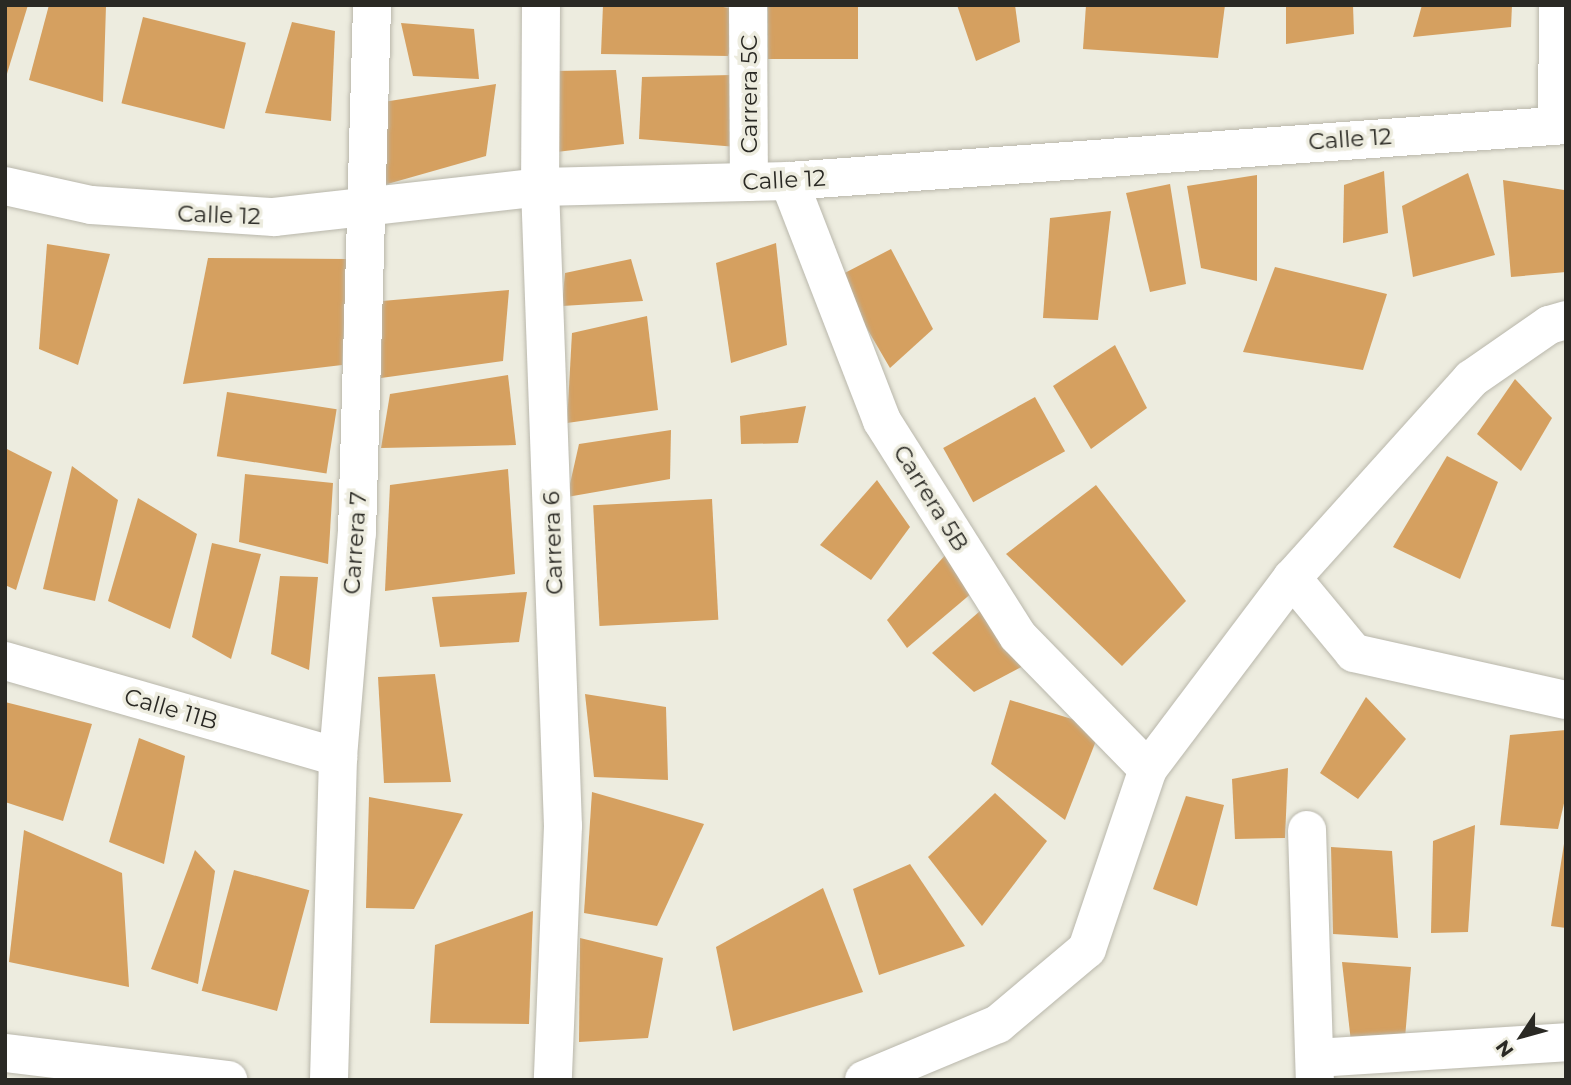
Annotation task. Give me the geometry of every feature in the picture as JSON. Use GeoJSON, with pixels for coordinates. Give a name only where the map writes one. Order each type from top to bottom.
{"type":"FeatureCollection","features":[{"type":"Feature","properties":{"kind":"street","name":"Carrera 7"},"geometry":{"type":"LineString","coordinates":[[329,1080],[338,757],[357,533],[370,208],[372,5]]}},
{"type":"Feature","properties":{"kind":"street","name":"Carrera 6"},"geometry":{"type":"LineString","coordinates":[[541,5],[540,187],[563,826],[553,1080]]}},
{"type":"Feature","properties":{"kind":"street","name":"Carrera 5C"},"geometry":{"type":"LineString","coordinates":[[748,5],[749,182]]}},
{"type":"Feature","properties":{"kind":"street"},"geometry":{"type":"LineString","coordinates":[[1558,5],[1562,124]]}},
{"type":"Feature","properties":{"kind":"street","name":"Calle 12"},"geometry":{"type":"LineString","coordinates":[[5,186],[91,205],[170,214],[274,217],[540,187],[789,181],[1562,124]]}},
{"type":"Feature","properties":{"kind":"street","name":"Carrera 5B"},"geometry":{"type":"LineString","coordinates":[[789,181],[882,421],[1018,636],[1148,769]]}},
{"type":"Feature","properties":{"kind":"street"},"geometry":{"type":"LineString","coordinates":[[864,1080],[998,1024],[1087,949],[1148,769],[1292,578],[1471,379],[1549,325],[1566,320]]}},
{"type":"Feature","properties":{"kind":"street"},"geometry":{"type":"LineString","coordinates":[[1292,578],[1354,653],[1566,700]]}},
{"type":"Feature","properties":{"kind":"street","name":"Calle 11B"},"geometry":{"type":"LineString","coordinates":[[5,661],[338,757]]}},
{"type":"Feature","properties":{"kind":"street"},"geometry":{"type":"LineString","coordinates":[[1307,830],[1315,1069],[1566,1042]]}},
{"type":"Feature","properties":{"kind":"street"},"geometry":{"type":"LineString","coordinates":[[5,1053],[228,1080]]}},
{"type":"Feature","properties":{"kind":"building"},"geometry":{"type":"Polygon","coordinates":[[[5,5],[28,5],[6,77],[5,77],[5,5]]]}},
{"type":"Feature","properties":{"kind":"building"},"geometry":{"type":"Polygon","coordinates":[[[49,5],[106,5],[103,102],[29,80],[49,5]]]}},
{"type":"Feature","properties":{"kind":"building"},"geometry":{"type":"Polygon","coordinates":[[[603,5],[710,5],[743,10],[728,56],[601,54],[603,5]]]}},
{"type":"Feature","properties":{"kind":"building"},"geometry":{"type":"Polygon","coordinates":[[[768,5],[858,5],[858,59],[768,59],[768,5]]]}},
{"type":"Feature","properties":{"kind":"building"},"geometry":{"type":"Polygon","coordinates":[[[957,5],[1015,5],[1020,42],[976,61],[957,5]]]}},
{"type":"Feature","properties":{"kind":"building"},"geometry":{"type":"Polygon","coordinates":[[[1086,5],[1225,5],[1218,58],[1083,49],[1086,5]]]}},
{"type":"Feature","properties":{"kind":"building"},"geometry":{"type":"Polygon","coordinates":[[[1286,5],[1353,5],[1354,34],[1286,44],[1286,5]]]}},
{"type":"Feature","properties":{"kind":"building"},"geometry":{"type":"Polygon","coordinates":[[[1422,5],[1512,5],[1511,27],[1413,37],[1422,5]]]}},
{"type":"Feature","properties":{"kind":"building"},"geometry":{"type":"Polygon","coordinates":[[[143,17],[246,43],[224,129],[121,103],[143,17]]]}},
{"type":"Feature","properties":{"kind":"building"},"geometry":{"type":"Polygon","coordinates":[[[292,22],[335,31],[331,121],[265,113],[292,22]]]}},
{"type":"Feature","properties":{"kind":"building"},"geometry":{"type":"Polygon","coordinates":[[[401,23],[474,29],[479,79],[413,76],[401,23]]]}},
{"type":"Feature","properties":{"kind":"building"},"geometry":{"type":"Polygon","coordinates":[[[616,70],[624,144],[548,153],[554,71],[616,70]]]}},
{"type":"Feature","properties":{"kind":"building"},"geometry":{"type":"Polygon","coordinates":[[[731,75],[737,147],[639,139],[642,77],[731,75]]]}},
{"type":"Feature","properties":{"kind":"building"},"geometry":{"type":"Polygon","coordinates":[[[496,84],[486,156],[384,185],[371,104],[496,84]]]}},
{"type":"Feature","properties":{"kind":"building"},"geometry":{"type":"Polygon","coordinates":[[[1384,171],[1388,233],[1343,243],[1344,185],[1384,171]]]}},
{"type":"Feature","properties":{"kind":"building"},"geometry":{"type":"Polygon","coordinates":[[[1468,173],[1495,255],[1413,277],[1402,206],[1468,173]]]}},
{"type":"Feature","properties":{"kind":"building"},"geometry":{"type":"Polygon","coordinates":[[[1257,175],[1257,281],[1201,268],[1187,186],[1257,175]]]}},
{"type":"Feature","properties":{"kind":"building"},"geometry":{"type":"Polygon","coordinates":[[[1503,180],[1564,190],[1566,272],[1511,277],[1503,180]]]}},
{"type":"Feature","properties":{"kind":"building"},"geometry":{"type":"Polygon","coordinates":[[[1170,184],[1186,284],[1150,292],[1126,193],[1170,184]]]}},
{"type":"Feature","properties":{"kind":"building"},"geometry":{"type":"Polygon","coordinates":[[[1111,211],[1098,320],[1043,318],[1050,218],[1111,211]]]}},
{"type":"Feature","properties":{"kind":"building"},"geometry":{"type":"Polygon","coordinates":[[[776,243],[787,345],[731,363],[716,263],[776,243]]]}},
{"type":"Feature","properties":{"kind":"building"},"geometry":{"type":"Polygon","coordinates":[[[47,244],[110,254],[78,365],[39,349],[47,244]]]}},
{"type":"Feature","properties":{"kind":"building"},"geometry":{"type":"Polygon","coordinates":[[[891,249],[933,329],[890,368],[837,277],[891,249]]]}},
{"type":"Feature","properties":{"kind":"building"},"geometry":{"type":"Polygon","coordinates":[[[208,258],[347,259],[342,365],[183,384],[208,258]]]}},
{"type":"Feature","properties":{"kind":"building"},"geometry":{"type":"Polygon","coordinates":[[[631,259],[643,301],[562,306],[565,273],[631,259]]]}},
{"type":"Feature","properties":{"kind":"building"},"geometry":{"type":"Polygon","coordinates":[[[1275,267],[1387,294],[1363,370],[1243,352],[1275,267]]]}},
{"type":"Feature","properties":{"kind":"building"},"geometry":{"type":"Polygon","coordinates":[[[509,290],[503,361],[381,378],[382,301],[509,290]]]}},
{"type":"Feature","properties":{"kind":"building"},"geometry":{"type":"Polygon","coordinates":[[[647,316],[658,410],[567,423],[572,333],[647,316]]]}},
{"type":"Feature","properties":{"kind":"building"},"geometry":{"type":"Polygon","coordinates":[[[1115,345],[1147,408],[1091,449],[1053,386],[1115,345]]]}},
{"type":"Feature","properties":{"kind":"building"},"geometry":{"type":"Polygon","coordinates":[[[508,375],[516,445],[381,448],[390,394],[508,375]]]}},
{"type":"Feature","properties":{"kind":"building"},"geometry":{"type":"Polygon","coordinates":[[[1515,379],[1552,418],[1521,471],[1477,434],[1515,379]]]}},
{"type":"Feature","properties":{"kind":"building"},"geometry":{"type":"Polygon","coordinates":[[[227,392],[337,409],[326,474],[217,456],[227,392]]]}},
{"type":"Feature","properties":{"kind":"building"},"geometry":{"type":"Polygon","coordinates":[[[1035,397],[1065,451],[973,502],[943,448],[1035,397]]]}},
{"type":"Feature","properties":{"kind":"building"},"geometry":{"type":"Polygon","coordinates":[[[806,406],[798,443],[741,444],[740,416],[806,406]]]}},
{"type":"Feature","properties":{"kind":"building"},"geometry":{"type":"Polygon","coordinates":[[[671,430],[670,479],[567,497],[579,444],[671,430]]]}},
{"type":"Feature","properties":{"kind":"building"},"geometry":{"type":"Polygon","coordinates":[[[5,448],[52,472],[16,590],[5,585],[5,448]]]}},
{"type":"Feature","properties":{"kind":"building"},"geometry":{"type":"Polygon","coordinates":[[[1447,456],[1498,482],[1460,579],[1393,547],[1447,456]]]}},
{"type":"Feature","properties":{"kind":"building"},"geometry":{"type":"Polygon","coordinates":[[[72,466],[118,500],[95,601],[43,589],[72,466]]]}},
{"type":"Feature","properties":{"kind":"building"},"geometry":{"type":"Polygon","coordinates":[[[508,469],[515,574],[385,591],[390,485],[508,469]]]}},
{"type":"Feature","properties":{"kind":"building"},"geometry":{"type":"Polygon","coordinates":[[[245,474],[333,483],[328,564],[239,542],[245,474]]]}},
{"type":"Feature","properties":{"kind":"building"},"geometry":{"type":"Polygon","coordinates":[[[877,480],[910,527],[871,580],[820,545],[877,480]]]}},
{"type":"Feature","properties":{"kind":"building"},"geometry":{"type":"Polygon","coordinates":[[[1096,485],[1186,601],[1122,666],[1006,554],[1096,485]]]}},
{"type":"Feature","properties":{"kind":"building"},"geometry":{"type":"Polygon","coordinates":[[[138,498],[197,534],[170,629],[108,601],[138,498]]]}},
{"type":"Feature","properties":{"kind":"building"},"geometry":{"type":"Polygon","coordinates":[[[712,499],[718,620],[599,626],[593,505],[712,499]]]}},
{"type":"Feature","properties":{"kind":"building"},"geometry":{"type":"Polygon","coordinates":[[[212,543],[261,554],[231,659],[192,637],[212,543]]]}},
{"type":"Feature","properties":{"kind":"building"},"geometry":{"type":"Polygon","coordinates":[[[948,552],[973,592],[907,648],[887,620],[948,552]]]}},
{"type":"Feature","properties":{"kind":"building"},"geometry":{"type":"Polygon","coordinates":[[[280,576],[318,577],[309,670],[271,654],[280,576]]]}},
{"type":"Feature","properties":{"kind":"building"},"geometry":{"type":"Polygon","coordinates":[[[527,592],[519,642],[440,647],[432,597],[527,592]]]}},
{"type":"Feature","properties":{"kind":"building"},"geometry":{"type":"Polygon","coordinates":[[[988,604],[1029,663],[974,692],[932,653],[988,604]]]}},
{"type":"Feature","properties":{"kind":"building"},"geometry":{"type":"Polygon","coordinates":[[[435,674],[451,782],[384,783],[378,677],[435,674]]]}},
{"type":"Feature","properties":{"kind":"building"},"geometry":{"type":"Polygon","coordinates":[[[585,694],[666,707],[668,780],[594,777],[585,694]]]}},
{"type":"Feature","properties":{"kind":"building"},"geometry":{"type":"Polygon","coordinates":[[[1366,697],[1406,739],[1358,799],[1320,773],[1366,697]]]}},
{"type":"Feature","properties":{"kind":"building"},"geometry":{"type":"Polygon","coordinates":[[[1010,700],[1101,728],[1065,820],[991,764],[1010,700]]]}},
{"type":"Feature","properties":{"kind":"building"},"geometry":{"type":"Polygon","coordinates":[[[5,702],[92,724],[63,821],[5,802],[5,702]]]}},
{"type":"Feature","properties":{"kind":"building"},"geometry":{"type":"Polygon","coordinates":[[[1566,730],[1566,795],[1558,829],[1500,825],[1510,735],[1566,730]]]}},
{"type":"Feature","properties":{"kind":"building"},"geometry":{"type":"Polygon","coordinates":[[[139,738],[185,756],[164,864],[109,842],[139,738]]]}},
{"type":"Feature","properties":{"kind":"building"},"geometry":{"type":"Polygon","coordinates":[[[1288,768],[1285,838],[1235,839],[1232,779],[1288,768]]]}},
{"type":"Feature","properties":{"kind":"building"},"geometry":{"type":"Polygon","coordinates":[[[592,792],[704,824],[657,926],[584,913],[592,792]]]}},
{"type":"Feature","properties":{"kind":"building"},"geometry":{"type":"Polygon","coordinates":[[[995,793],[1047,841],[982,926],[928,857],[995,793]]]}},
{"type":"Feature","properties":{"kind":"building"},"geometry":{"type":"Polygon","coordinates":[[[1186,796],[1224,805],[1197,906],[1153,889],[1186,796]]]}},
{"type":"Feature","properties":{"kind":"building"},"geometry":{"type":"Polygon","coordinates":[[[369,797],[463,814],[414,909],[366,908],[369,797]]]}},
{"type":"Feature","properties":{"kind":"building"},"geometry":{"type":"Polygon","coordinates":[[[1475,825],[1468,932],[1431,933],[1433,841],[1475,825]]]}},
{"type":"Feature","properties":{"kind":"building"},"geometry":{"type":"Polygon","coordinates":[[[24,830],[122,873],[129,987],[9,962],[24,830]]]}},
{"type":"Feature","properties":{"kind":"building"},"geometry":{"type":"Polygon","coordinates":[[[1566,844],[1566,928],[1551,926],[1566,844]]]}},
{"type":"Feature","properties":{"kind":"building"},"geometry":{"type":"Polygon","coordinates":[[[1331,847],[1392,851],[1398,938],[1333,934],[1331,847]]]}},
{"type":"Feature","properties":{"kind":"building"},"geometry":{"type":"Polygon","coordinates":[[[195,850],[215,871],[198,984],[151,969],[195,850]]]}},
{"type":"Feature","properties":{"kind":"building"},"geometry":{"type":"Polygon","coordinates":[[[910,864],[965,946],[879,975],[853,889],[910,864]]]}},
{"type":"Feature","properties":{"kind":"building"},"geometry":{"type":"Polygon","coordinates":[[[234,870],[309,890],[277,1011],[202,991],[234,870]]]}},
{"type":"Feature","properties":{"kind":"building"},"geometry":{"type":"Polygon","coordinates":[[[823,888],[863,992],[733,1031],[716,947],[823,888]]]}},
{"type":"Feature","properties":{"kind":"building"},"geometry":{"type":"Polygon","coordinates":[[[533,911],[529,1024],[430,1023],[435,945],[533,911]]]}},
{"type":"Feature","properties":{"kind":"building"},"geometry":{"type":"Polygon","coordinates":[[[580,938],[663,958],[648,1038],[579,1042],[580,938]]]}},
{"type":"Feature","properties":{"kind":"building"},"geometry":{"type":"Polygon","coordinates":[[[1342,962],[1411,967],[1405,1038],[1351,1042],[1342,962]]]}}]}
